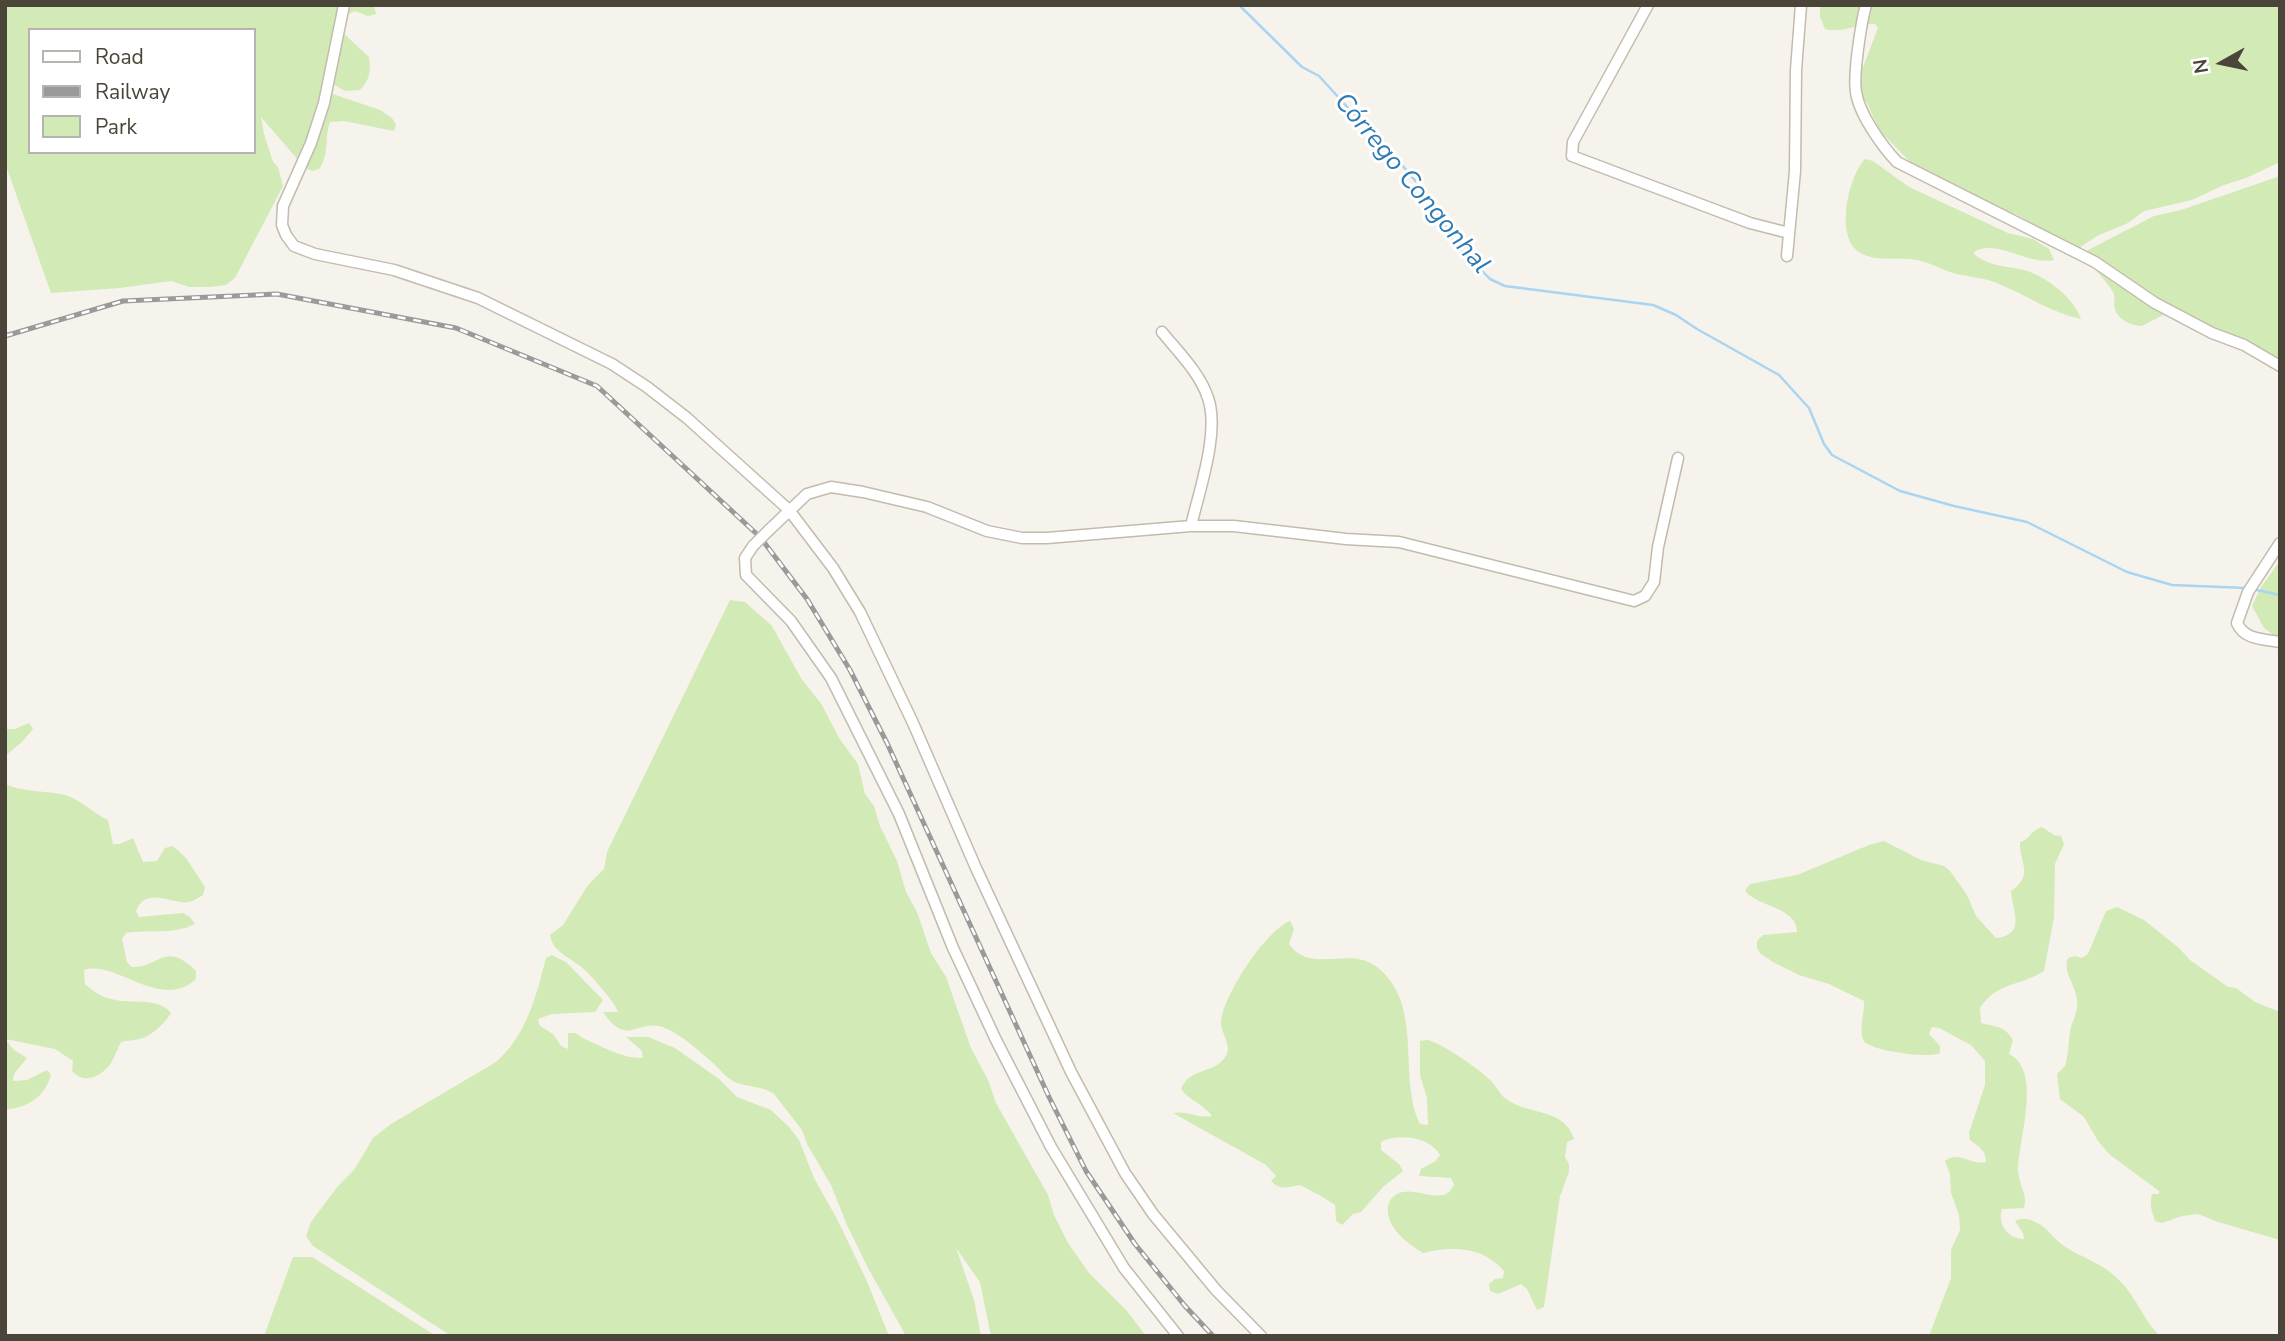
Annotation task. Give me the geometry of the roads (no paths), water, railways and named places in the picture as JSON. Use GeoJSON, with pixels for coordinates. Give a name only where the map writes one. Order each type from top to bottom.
{"type":"FeatureCollection","features":[{"type":"Feature","properties":{"kind":"street"},"geometry":{"type":"LineString","coordinates":[[344,5],[324,103],[311,143],[283,206],[282,225],[294,247],[442,284],[478,298],[612,365],[647,387],[687,418],[789,510],[832,568],[860,612],[1071,1072],[1125,1173],[1153,1214],[1216,1290],[1261,1336]]}},
{"type":"Feature","properties":{"kind":"street"},"geometry":{"type":"LineString","coordinates":[[1648,5],[1573,142],[1572,156],[1750,223],[1789,233]]}},
{"type":"Feature","properties":{"kind":"street"},"geometry":{"type":"LineString","coordinates":[[1787,256],[1795,171],[1796,70],[1801,5]]}},
{"type":"Feature","properties":{"kind":"street"},"geometry":{"type":"LineString","coordinates":[[1866,5],[1855,79],[1856,92],[1867,118],[1897,162],[2095,262],[2155,303],[2212,333],[2244,345],[2280,366]]}},
{"type":"Feature","properties":{"kind":"street"},"geometry":{"type":"LineString","coordinates":[[1162,332],[1200,381],[1209,400],[1210,444],[1191,526]]}},
{"type":"Feature","properties":{"kind":"street"},"geometry":{"type":"LineString","coordinates":[[1178,1336],[1125,1268],[1051,1147],[953,948],[899,814],[831,678],[791,621],[746,575],[745,558],[752,546],[807,494],[831,487],[927,507],[987,531],[1021,538],[1191,526],[1234,526],[1346,539],[1399,541],[1634,601],[1645,596],[1654,582],[1658,547],[1678,458]]}},
{"type":"Feature","properties":{"kind":"street"},"geometry":{"type":"LineString","coordinates":[[2280,543],[2248,592],[2237,623],[2240,630],[2248,635],[2280,642]]}},
{"type":"Feature","properties":{"kind":"waterway","name":"Córrego Congonhal"},"geometry":{"type":"LineString","coordinates":[[1239,5],[1302,67],[1319,76],[1380,139],[1429,197],[1456,244],[1490,279],[1505,286],[1653,305],[1676,315],[1779,375],[1809,408],[1824,444],[1832,455],[1900,491],[2027,522],[2127,572],[2172,585],[2246,588]]}},
{"type":"Feature","properties":{"kind":"waterway","name":"Córrego Congonhal"},"geometry":{"type":"LineString","coordinates":[[2252,589],[2280,595]]}},
{"type":"Feature","properties":{"kind":"railway"},"geometry":{"type":"LineString","coordinates":[[5,336],[123,301],[277,294],[456,328],[597,386],[760,537],[807,599],[850,670],[887,743],[1049,1097],[1086,1171],[1135,1244],[1213,1336]]}}]}
